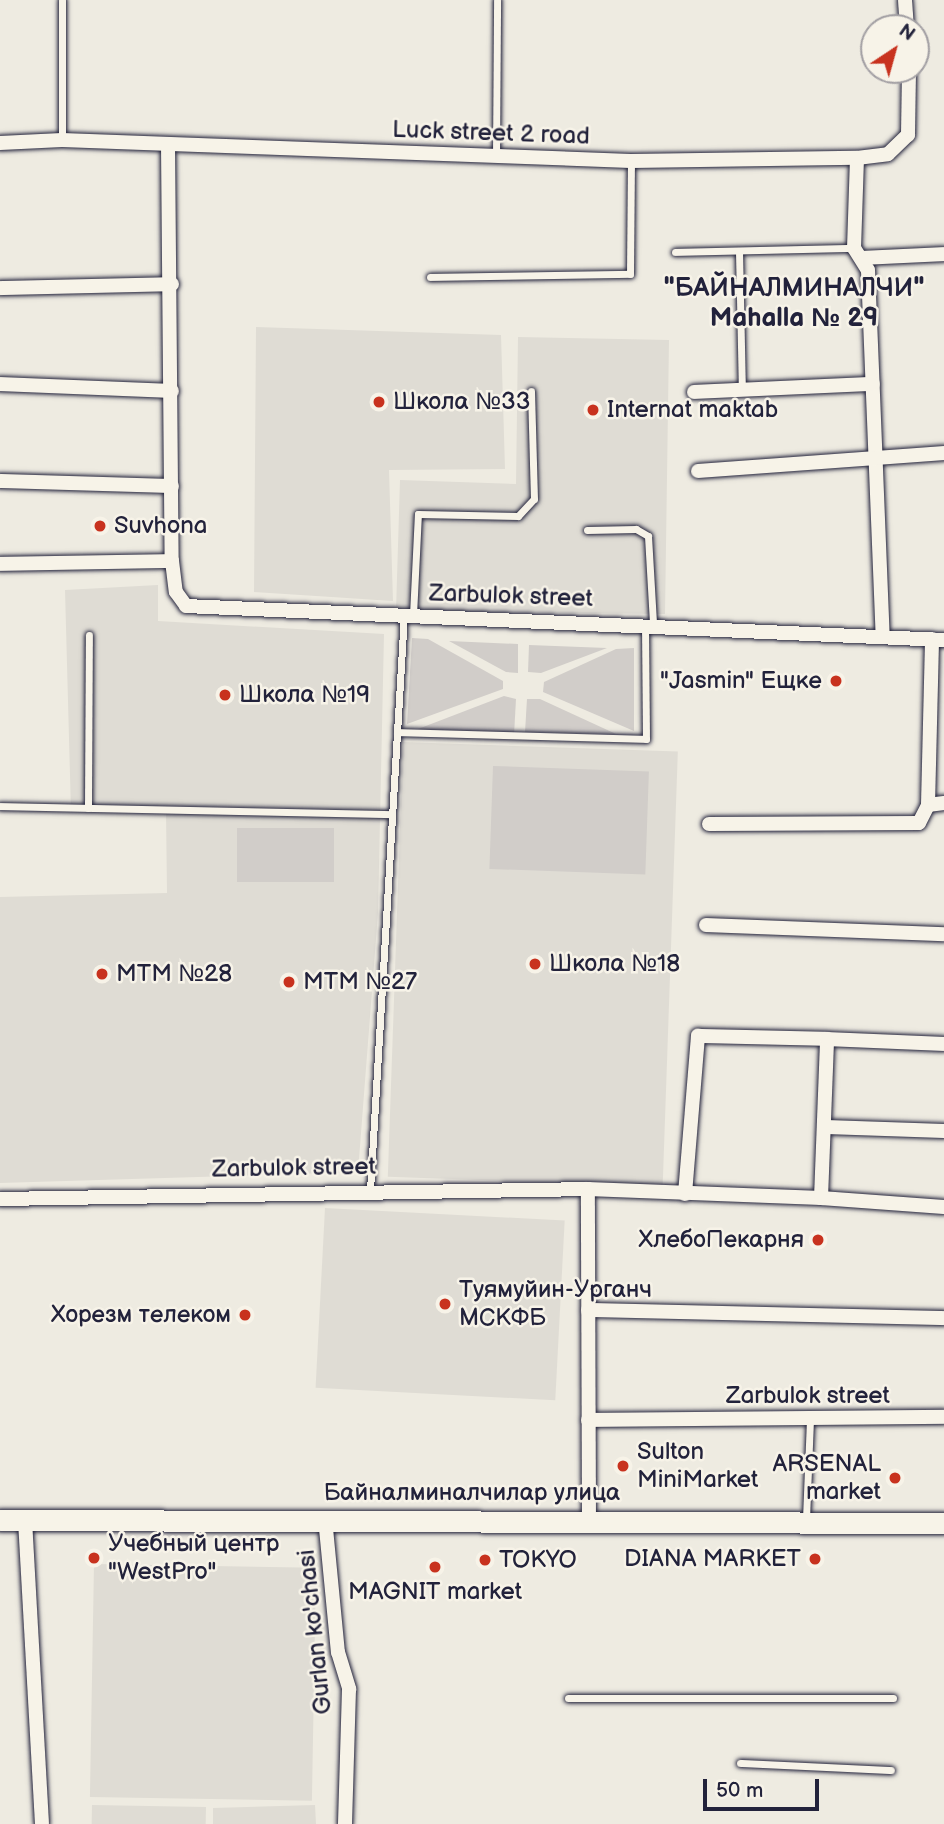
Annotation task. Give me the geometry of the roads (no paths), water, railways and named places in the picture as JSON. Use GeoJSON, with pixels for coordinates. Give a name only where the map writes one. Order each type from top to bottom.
{"type":"FeatureCollection","features":[{"type":"Feature","properties":{"kind":"street","name":"Luck street 2 road"},"geometry":{"type":"LineString","coordinates":[[0,143],[62,140],[631,161],[857,158],[888,154],[908,135],[909,84]]}},
{"type":"Feature","properties":{"kind":"street","name":"Zarbulok street"},"geometry":{"type":"LineString","coordinates":[[168,144],[172,284],[172,561],[176,592],[186,606],[649,624],[938,640],[928,805]]}},
{"type":"Feature","properties":{"kind":"street"},"geometry":{"type":"LineString","coordinates":[[857,158],[859,253],[873,384],[883,637]]}},
{"type":"Feature","properties":{"kind":"street"},"geometry":{"type":"LineString","coordinates":[[859,253],[944,254]]}},
{"type":"Feature","properties":{"kind":"street"},"geometry":{"type":"LineString","coordinates":[[0,288],[172,284]]}},
{"type":"Feature","properties":{"kind":"street"},"geometry":{"type":"LineString","coordinates":[[0,384],[172,391]]}},
{"type":"Feature","properties":{"kind":"street"},"geometry":{"type":"LineString","coordinates":[[694,392],[873,384]]}},
{"type":"Feature","properties":{"kind":"street"},"geometry":{"type":"LineString","coordinates":[[698,471],[876,463],[944,453]]}},
{"type":"Feature","properties":{"kind":"street"},"geometry":{"type":"LineString","coordinates":[[0,481],[172,486]]}},
{"type":"Feature","properties":{"kind":"street"},"geometry":{"type":"LineString","coordinates":[[0,564],[172,561]]}},
{"type":"Feature","properties":{"kind":"street"},"geometry":{"type":"LineString","coordinates":[[709,824],[919,823],[928,805],[944,803]]}},
{"type":"Feature","properties":{"kind":"street"},"geometry":{"type":"LineString","coordinates":[[706,925],[944,934]]}},
{"type":"Feature","properties":{"kind":"street"},"geometry":{"type":"LineString","coordinates":[[685,1194],[698,1036],[944,1044]]}},
{"type":"Feature","properties":{"kind":"street"},"geometry":{"type":"LineString","coordinates":[[821,1198],[826,1127],[827,1039]]}},
{"type":"Feature","properties":{"kind":"street"},"geometry":{"type":"LineString","coordinates":[[826,1127],[944,1131]]}},
{"type":"Feature","properties":{"kind":"street"},"geometry":{"type":"LineString","coordinates":[[588,1189],[589,1518]]}},
{"type":"Feature","properties":{"kind":"street","name":"Zarbulok street"},"geometry":{"type":"LineString","coordinates":[[0,1199],[370,1190],[588,1189],[821,1198],[944,1207]]}},
{"type":"Feature","properties":{"kind":"street"},"geometry":{"type":"LineString","coordinates":[[588,1310],[944,1318]]}},
{"type":"Feature","properties":{"kind":"street","name":"Zarbulok street"},"geometry":{"type":"LineString","coordinates":[[588,1420],[944,1417]]}},
{"type":"Feature","properties":{"kind":"street","name":"Gurlan ko'chasi"},"geometry":{"type":"LineString","coordinates":[[325,1518],[338,1652],[349,1689],[345,1824]]}},
{"type":"Feature","properties":{"kind":"street","name":"Байналминалчилар улица"},"geometry":{"type":"LineString","coordinates":[[0,1520],[589,1518],[944,1523]]}},
{"type":"Feature","properties":{"kind":"street"},"geometry":{"type":"LineString","coordinates":[[25,1520],[41,1824]]}},
{"type":"Feature","properties":{"kind":"lane"},"geometry":{"type":"LineString","coordinates":[[62,0],[62,140]]}},
{"type":"Feature","properties":{"kind":"lane"},"geometry":{"type":"LineString","coordinates":[[496,157],[497,0]]}},
{"type":"Feature","properties":{"kind":"lane"},"geometry":{"type":"LineString","coordinates":[[430,277],[630,274],[631,161]]}},
{"type":"Feature","properties":{"kind":"lane"},"geometry":{"type":"LineString","coordinates":[[739,251],[742,390]]}},
{"type":"Feature","properties":{"kind":"lane"},"geometry":{"type":"LineString","coordinates":[[675,252],[859,253]]}},
{"type":"Feature","properties":{"kind":"lane"},"geometry":{"type":"LineString","coordinates":[[370,1190],[397,732],[418,514],[518,516],[534,499],[531,391]]}},
{"type":"Feature","properties":{"kind":"lane"},"geometry":{"type":"LineString","coordinates":[[397,732],[646,739],[648,536],[635,529],[587,530]]}},
{"type":"Feature","properties":{"kind":"lane"},"geometry":{"type":"LineString","coordinates":[[88,808],[89,635]]}},
{"type":"Feature","properties":{"kind":"lane"},"geometry":{"type":"LineString","coordinates":[[0,806],[392,814]]}},
{"type":"Feature","properties":{"kind":"lane"},"geometry":{"type":"LineString","coordinates":[[806,1521],[810,1418]]}},
{"type":"Feature","properties":{"kind":"lane"},"geometry":{"type":"LineString","coordinates":[[568,1698],[893,1698]]}},
{"type":"Feature","properties":{"kind":"lane"},"geometry":{"type":"LineString","coordinates":[[740,1763],[891,1770]]}},
{"type":"Feature","properties":{"kind":"place","name":"Школа №33"},"geometry":{"type":"Point","coordinates":[379,402]}},
{"type":"Feature","properties":{"kind":"place","name":"Internat maktab"},"geometry":{"type":"Point","coordinates":[593,410]}},
{"type":"Feature","properties":{"kind":"place","name":"Suvhona"},"geometry":{"type":"Point","coordinates":[100,526]}},
{"type":"Feature","properties":{"kind":"place","name":"\"Jasmin\" Ещке"},"geometry":{"type":"Point","coordinates":[836,681]}},
{"type":"Feature","properties":{"kind":"place","name":"Школа №19"},"geometry":{"type":"Point","coordinates":[225,695]}},
{"type":"Feature","properties":{"kind":"place","name":"Школа №18"},"geometry":{"type":"Point","coordinates":[535,964]}},
{"type":"Feature","properties":{"kind":"place","name":"MTM №28"},"geometry":{"type":"Point","coordinates":[102,974]}},
{"type":"Feature","properties":{"kind":"place","name":"MTM №27"},"geometry":{"type":"Point","coordinates":[289,982]}},
{"type":"Feature","properties":{"kind":"place","name":"ХлебоПекарня"},"geometry":{"type":"Point","coordinates":[818,1240]}},
{"type":"Feature","properties":{"kind":"place","name":"Туямуйин-Урганч МСКФБ"},"geometry":{"type":"Point","coordinates":[445,1304]}},
{"type":"Feature","properties":{"kind":"place","name":"Хорезм телеком"},"geometry":{"type":"Point","coordinates":[245,1315]}},
{"type":"Feature","properties":{"kind":"place","name":"Sulton MiniMarket"},"geometry":{"type":"Point","coordinates":[623,1466]}},
{"type":"Feature","properties":{"kind":"place","name":"ARSENAL market"},"geometry":{"type":"Point","coordinates":[895,1478]}},
{"type":"Feature","properties":{"kind":"place","name":"Учебный центр \"WestPro\""},"geometry":{"type":"Point","coordinates":[94,1558]}},
{"type":"Feature","properties":{"kind":"place","name":"DIANA MARKET"},"geometry":{"type":"Point","coordinates":[815,1559]}},
{"type":"Feature","properties":{"kind":"place","name":"TOKYO"},"geometry":{"type":"Point","coordinates":[485,1560]}},
{"type":"Feature","properties":{"kind":"place","name":"MAGNIT market"},"geometry":{"type":"Point","coordinates":[435,1567]}},
{"type":"Feature","properties":{"kind":"district","name":"\"БАЙНАЛМИНАЛЧИ\" Mahalla № 29"},"geometry":{"type":"Point","coordinates":[794,304]}}]}
